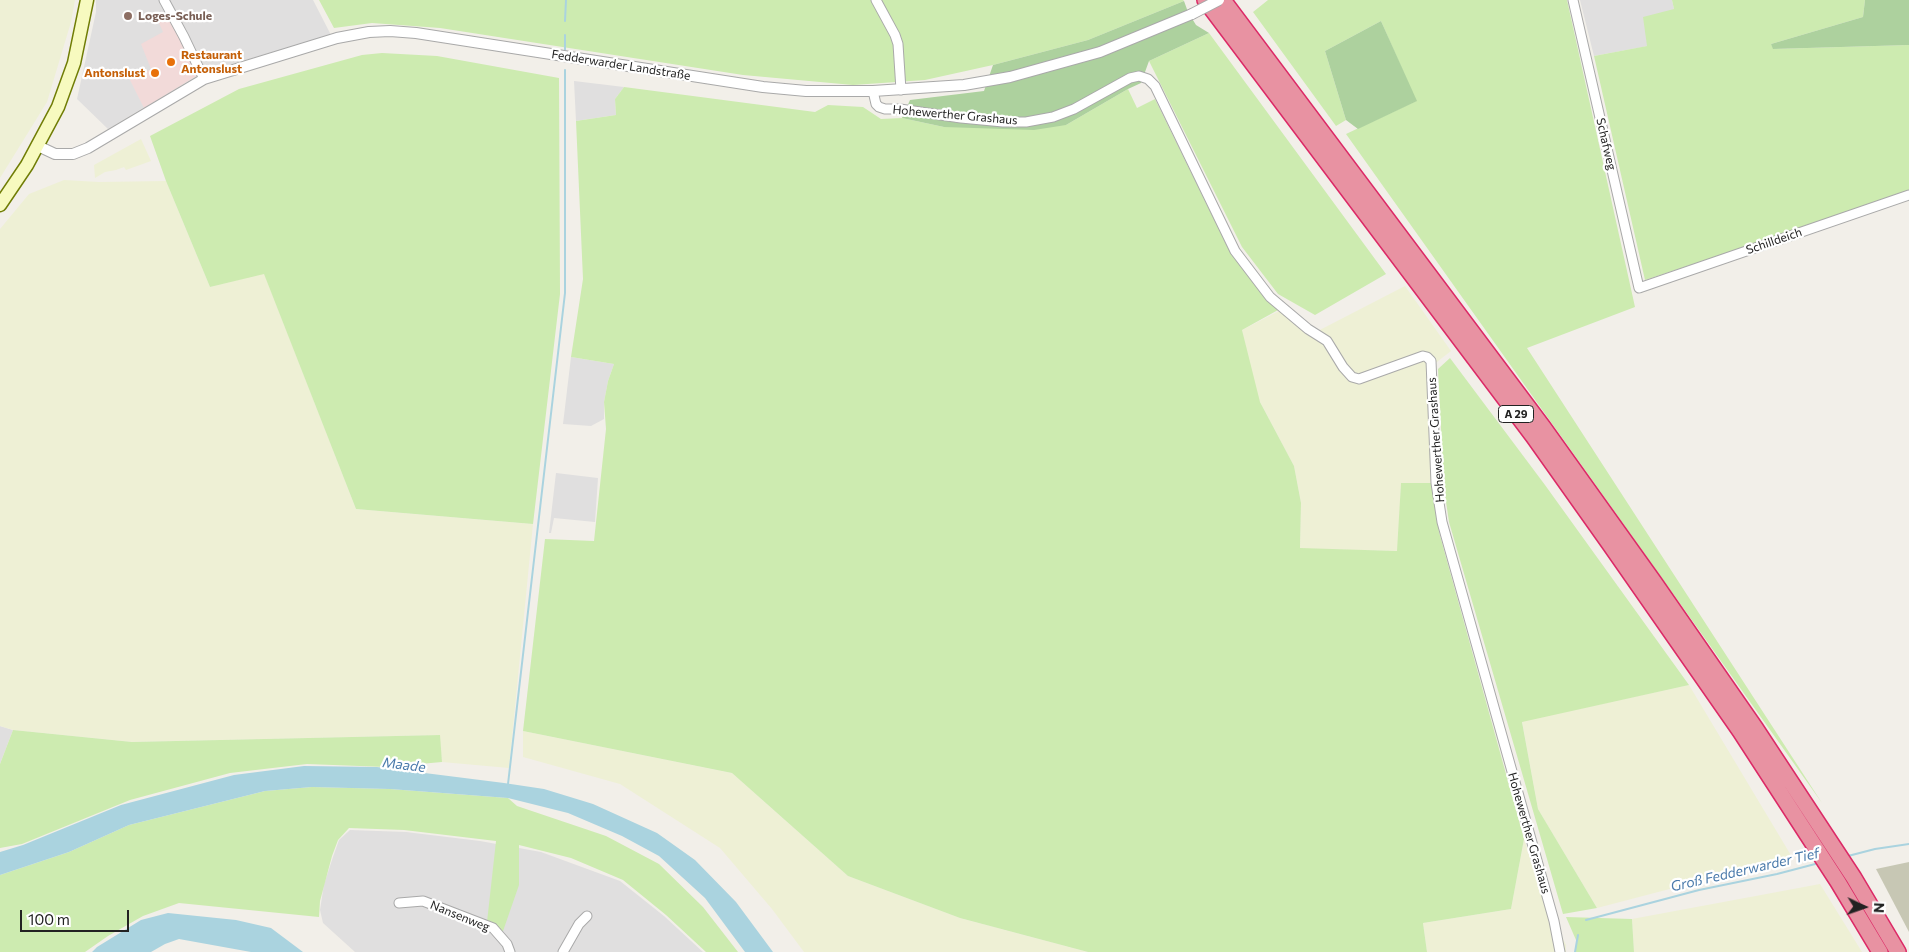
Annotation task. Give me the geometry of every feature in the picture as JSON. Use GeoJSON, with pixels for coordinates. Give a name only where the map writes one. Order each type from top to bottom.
{"type":"FeatureCollection","features":[{"type":"Feature","properties":{"kind":"highway","name":"A 29"},"geometry":{"type":"LineString","coordinates":[[1205,0],[1533,436],[1740,731],[1817,836],[1854,878],[1898,952]]}},
{"type":"Feature","properties":{"kind":"highway","name":"A 29"},"geometry":{"type":"LineString","coordinates":[[1221,0],[1543,427],[1756,729],[1817,836],[1838,882],[1880,952]]}},
{"type":"Feature","properties":{"kind":"main road"},"geometry":{"type":"LineString","coordinates":[[0,204],[38,146],[58,107],[79,43],[87,0]]}},
{"type":"Feature","properties":{"kind":"street"},"geometry":{"type":"LineString","coordinates":[[164,0],[204,79]]}},
{"type":"Feature","properties":{"kind":"street"},"geometry":{"type":"LineString","coordinates":[[876,0],[898,44],[901,90]]}},
{"type":"Feature","properties":{"kind":"street","name":"Fedderwarder Landstraße"},"geometry":{"type":"LineString","coordinates":[[38,146],[55,154],[72,154],[88,148],[204,79],[357,33],[385,30],[424,34],[763,87],[806,91],[901,90],[964,84],[1019,75],[1100,52],[1221,0]]}},
{"type":"Feature","properties":{"kind":"street","name":"Schafweg"},"geometry":{"type":"LineString","coordinates":[[1573,0],[1639,288]]}},
{"type":"Feature","properties":{"kind":"street","name":"Hohewerther Grashaus"},"geometry":{"type":"LineString","coordinates":[[874,91],[876,104],[879,108],[900,109],[978,120],[1026,122],[1053,117],[1074,109],[1130,78],[1139,76],[1148,79],[1155,86],[1235,251],[1270,297],[1308,329],[1327,341],[1343,367],[1352,377],[1359,379],[1422,356],[1427,357],[1431,361],[1436,483],[1442,522],[1554,921],[1560,952]]}},
{"type":"Feature","properties":{"kind":"street","name":"Schilldeich"},"geometry":{"type":"LineString","coordinates":[[1639,288],[1909,195]]}},
{"type":"Feature","properties":{"kind":"street","name":"Nansenweg"},"geometry":{"type":"LineString","coordinates":[[398,903],[423,901],[492,928],[507,944],[510,952]]}},
{"type":"Feature","properties":{"kind":"street"},"geometry":{"type":"LineString","coordinates":[[563,952],[579,924],[587,916]]}},
{"type":"Feature","properties":{"kind":"shaded area"},"geometry":{"type":"Polygon","coordinates":[[[0,0],[75,0],[71,22],[47,102],[0,178],[0,0]]]}},
{"type":"Feature","properties":{"kind":"shaded area","name":"Antonslust"},"geometry":{"type":"Polygon","coordinates":[[[96,0],[313,0],[331,35],[198,75],[108,129],[77,99],[96,12],[96,0]]]}},
{"type":"Feature","properties":{"kind":"shaded area"},"geometry":{"type":"Polygon","coordinates":[[[1580,0],[1672,0],[1674,9],[1648,46],[1594,56],[1580,0]]]}},
{"type":"Feature","properties":{"kind":"shaded area"},"geometry":{"type":"Polygon","coordinates":[[[170,16],[198,75],[144,108],[130,80],[151,69],[141,44],[163,32],[158,21],[170,16]]]}},
{"type":"Feature","properties":{"kind":"shaded area"},"geometry":{"type":"Polygon","coordinates":[[[574,81],[624,87],[615,99],[616,115],[576,121],[574,81]]]}},
{"type":"Feature","properties":{"kind":"shaded area"},"geometry":{"type":"Polygon","coordinates":[[[141,139],[151,161],[126,170],[124,167],[105,172],[95,178],[94,165],[141,139]]]}},
{"type":"Feature","properties":{"kind":"shaded area"},"geometry":{"type":"Polygon","coordinates":[[[64,180],[99,182],[166,181],[210,287],[264,273],[356,509],[533,524],[509,768],[442,762],[439,735],[132,742],[13,730],[0,726],[0,229],[29,194],[64,180]]]}},
{"type":"Feature","properties":{"kind":"shaded area"},"geometry":{"type":"Polygon","coordinates":[[[1405,286],[1451,351],[1428,369],[1434,483],[1401,484],[1398,551],[1300,549],[1301,503],[1294,466],[1257,396],[1242,330],[1281,310],[1312,334],[1405,286]]]}},
{"type":"Feature","properties":{"kind":"shaded area"},"geometry":{"type":"Polygon","coordinates":[[[571,357],[614,364],[604,402],[604,419],[591,426],[563,424],[571,357]]]}},
{"type":"Feature","properties":{"kind":"shaded area"},"geometry":{"type":"Polygon","coordinates":[[[556,473],[598,478],[595,522],[554,518],[551,533],[549,533],[556,473]]]}},
{"type":"Feature","properties":{"kind":"shaded area"},"geometry":{"type":"Polygon","coordinates":[[[1689,685],[1792,857],[1597,908],[1538,809],[1522,721],[1689,685]]]}},
{"type":"Feature","properties":{"kind":"shaded area"},"geometry":{"type":"Polygon","coordinates":[[[0,726],[13,730],[0,764],[0,726]]]}},
{"type":"Feature","properties":{"kind":"shaded area"},"geometry":{"type":"Polygon","coordinates":[[[523,731],[732,773],[848,876],[960,918],[1088,952],[804,952],[772,909],[720,848],[620,784],[523,757],[523,731]]]}},
{"type":"Feature","properties":{"kind":"shaded area"},"geometry":{"type":"Polygon","coordinates":[[[350,830],[406,832],[480,841],[541,852],[620,881],[664,916],[703,952],[355,952],[323,923],[320,910],[324,884],[339,840],[350,830]]]}},
{"type":"Feature","properties":{"kind":"shaded area"},"geometry":{"type":"Polygon","coordinates":[[[1524,839],[1544,900],[1566,945],[1566,952],[1427,952],[1423,923],[1511,909],[1524,839]]]}},
{"type":"Feature","properties":{"kind":"shaded area"},"geometry":{"type":"Polygon","coordinates":[[[1909,862],[1909,932],[1876,869],[1909,862]]]}},
{"type":"Feature","properties":{"kind":"shaded area"},"geometry":{"type":"Polygon","coordinates":[[[1820,884],[1862,952],[1634,952],[1632,919],[1820,884]]]}},
{"type":"Feature","properties":{"kind":"green space"},"geometry":{"type":"Polygon","coordinates":[[[319,0],[1184,1],[1088,40],[993,65],[925,80],[853,85],[743,75],[440,28],[372,23],[334,28],[319,0]]]}},
{"type":"Feature","properties":{"kind":"green space"},"geometry":{"type":"Polygon","coordinates":[[[1268,0],[1567,0],[1635,307],[1527,348],[1822,803],[1346,134],[1416,101],[1381,21],[1325,51],[1346,120],[1336,126],[1253,12],[1268,0]]]}},
{"type":"Feature","properties":{"kind":"green space"},"geometry":{"type":"Polygon","coordinates":[[[1672,0],[1865,0],[1863,17],[1771,44],[1774,49],[1909,45],[1909,193],[1645,280],[1594,56],[1647,46],[1643,17],[1674,9],[1672,0]]]}},
{"type":"Feature","properties":{"kind":"green space"},"geometry":{"type":"Polygon","coordinates":[[[1865,0],[1909,0],[1909,45],[1773,49],[1771,44],[1863,17],[1865,0]]]}},
{"type":"Feature","properties":{"kind":"green space"},"geometry":{"type":"Polygon","coordinates":[[[1184,1],[1196,25],[1209,33],[1149,61],[1141,83],[1066,125],[1034,130],[944,127],[902,118],[910,100],[984,91],[993,65],[1088,40],[1184,1]]]}},
{"type":"Feature","properties":{"kind":"green space"},"geometry":{"type":"Polygon","coordinates":[[[1381,21],[1417,101],[1358,129],[1346,120],[1325,51],[1381,21]]]}},
{"type":"Feature","properties":{"kind":"green space"},"geometry":{"type":"Polygon","coordinates":[[[1209,33],[1386,274],[1315,315],[1278,294],[1242,247],[1149,61],[1209,33]]]}},
{"type":"Feature","properties":{"kind":"green space"},"geometry":{"type":"Polygon","coordinates":[[[382,53],[437,56],[559,78],[560,294],[533,524],[356,509],[264,274],[210,287],[166,181],[150,136],[239,89],[362,55],[382,53]]]}},
{"type":"Feature","properties":{"kind":"green space"},"geometry":{"type":"Polygon","coordinates":[[[624,87],[815,112],[828,105],[863,107],[881,119],[902,118],[944,127],[1066,125],[1128,89],[1137,108],[1155,99],[1231,254],[1278,310],[1242,330],[1260,402],[1294,466],[1301,503],[1300,548],[1397,551],[1401,483],[1434,483],[1439,532],[1524,839],[1511,909],[1423,923],[1427,952],[1088,952],[960,918],[848,876],[732,773],[523,731],[545,539],[594,541],[606,429],[604,402],[614,364],[571,357],[583,279],[576,121],[616,115],[615,99],[624,87]]]}},
{"type":"Feature","properties":{"kind":"green space"},"geometry":{"type":"Polygon","coordinates":[[[1450,358],[1545,485],[1689,685],[1522,722],[1538,809],[1597,908],[1563,914],[1449,522],[1444,488],[1438,369],[1450,358]]]}},
{"type":"Feature","properties":{"kind":"green space"},"geometry":{"type":"Polygon","coordinates":[[[13,730],[132,742],[440,735],[442,762],[386,767],[307,764],[230,773],[130,800],[22,844],[0,848],[0,764],[13,730]]]}},
{"type":"Feature","properties":{"kind":"green space"},"geometry":{"type":"Polygon","coordinates":[[[312,787],[390,789],[508,798],[517,806],[606,836],[659,864],[703,907],[738,952],[706,952],[666,915],[623,880],[571,858],[519,845],[519,885],[502,934],[487,922],[496,841],[404,830],[349,828],[338,840],[332,856],[320,901],[319,917],[179,903],[143,916],[85,952],[0,952],[0,875],[69,852],[129,825],[265,791],[312,787]]]}},
{"type":"Feature","properties":{"kind":"green space"},"geometry":{"type":"Polygon","coordinates":[[[1566,917],[1632,919],[1634,952],[1576,952],[1576,940],[1566,917]]]}},
{"type":"Feature","properties":{"kind":"water"},"geometry":{"type":"Polygon","coordinates":[[[304,766],[377,767],[504,783],[544,789],[593,804],[657,833],[695,860],[736,902],[773,952],[745,952],[705,898],[659,856],[622,836],[568,813],[508,798],[390,789],[312,787],[265,791],[129,825],[69,852],[0,875],[0,852],[23,845],[121,805],[234,775],[304,766]]]}},
{"type":"Feature","properties":{"kind":"water"},"geometry":{"type":"Polygon","coordinates":[[[168,913],[236,920],[271,928],[303,952],[251,952],[179,939],[151,952],[92,952],[141,920],[168,913]]]}},
{"type":"Feature","properties":{"kind":"waterway"},"geometry":{"type":"LineString","coordinates":[[565,21],[566,0]]}},
{"type":"Feature","properties":{"kind":"waterway"},"geometry":{"type":"LineString","coordinates":[[565,35],[565,50]]}},
{"type":"Feature","properties":{"kind":"waterway"},"geometry":{"type":"LineString","coordinates":[[508,784],[565,293],[565,70]]}},
{"type":"Feature","properties":{"kind":"waterway","name":"Groß Fedderwarder Tief"},"geometry":{"type":"LineString","coordinates":[[1848,856],[1875,849],[1909,844]]}},
{"type":"Feature","properties":{"kind":"waterway","name":"Groß Fedderwarder Tief"},"geometry":{"type":"LineString","coordinates":[[1586,920],[1699,890],[1777,874],[1819,863]]}},
{"type":"Feature","properties":{"kind":"waterway","name":"Groß Fedderwarder Tief"},"geometry":{"type":"LineString","coordinates":[[1575,952],[1578,935]]}},
{"type":"Feature","properties":{"kind":"place","name":"Loges-Schule"},"geometry":{"type":"Point","coordinates":[128,16]}},
{"type":"Feature","properties":{"kind":"place","name":"Restaurant Antonslust"},"geometry":{"type":"Point","coordinates":[171,62]}},
{"type":"Feature","properties":{"kind":"place","name":"Antonslust"},"geometry":{"type":"Point","coordinates":[155,73]}},
{"type":"Feature","properties":{"kind":"water label","name":"Maade"},"geometry":{"type":"Point","coordinates":[404,765]}}]}
